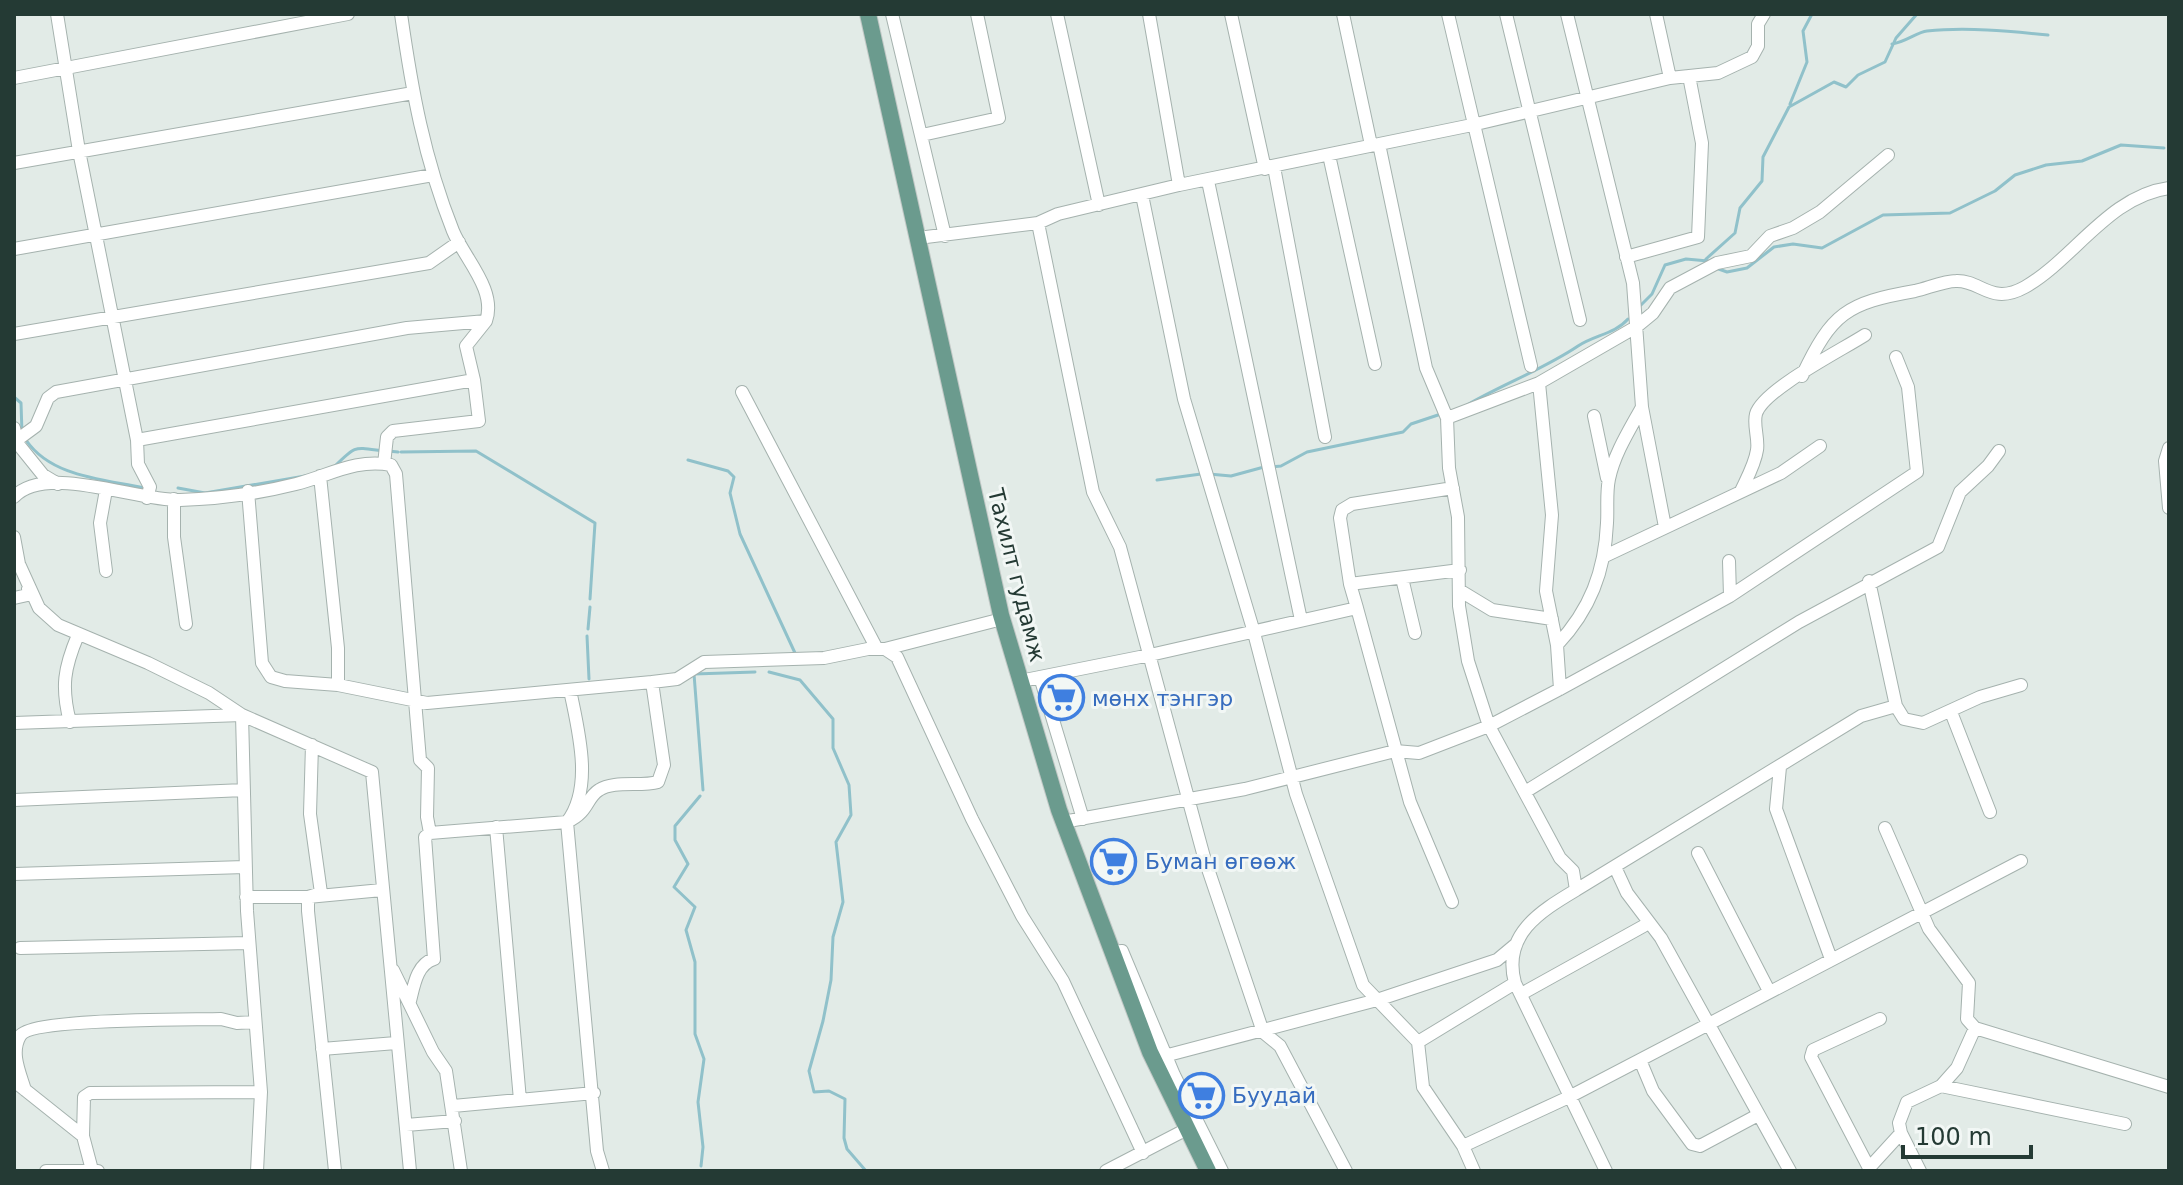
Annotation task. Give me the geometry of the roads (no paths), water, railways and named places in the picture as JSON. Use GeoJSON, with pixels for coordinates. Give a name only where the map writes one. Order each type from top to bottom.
{"type":"FeatureCollection","features":[{"type":"Feature","properties":{"kind":"main road","name":"Тахилт гудамж"},"geometry":{"type":"LineString","coordinates":[[868,14],[1002,619],[1020,681],[1063,822],[1112,952],[1208,1171]]}},
{"type":"Feature","properties":{"kind":"street"},"geometry":{"type":"LineString","coordinates":[[57,14],[79,151],[137,440],[138,464],[150,487],[147,498]]}},
{"type":"Feature","properties":{"kind":"street"},"geometry":{"type":"LineString","coordinates":[[14,78],[348,14]]}},
{"type":"Feature","properties":{"kind":"street"},"geometry":{"type":"LineString","coordinates":[[384,464],[387,437],[393,431],[479,421],[466,346],[486,321],[489,303],[459,242],[424,151],[401,14]]}},
{"type":"Feature","properties":{"kind":"street"},"geometry":{"type":"LineString","coordinates":[[892,14],[945,236]]}},
{"type":"Feature","properties":{"kind":"street"},"geometry":{"type":"LineString","coordinates":[[922,135],[999,118],[977,14]]}},
{"type":"Feature","properties":{"kind":"street"},"geometry":{"type":"LineString","coordinates":[[1057,14],[1099,205]]}},
{"type":"Feature","properties":{"kind":"street"},"geometry":{"type":"LineString","coordinates":[[1149,14],[1179,185]]}},
{"type":"Feature","properties":{"kind":"street"},"geometry":{"type":"LineString","coordinates":[[1231,14],[1269,168],[1325,437]]}},
{"type":"Feature","properties":{"kind":"street"},"geometry":{"type":"LineString","coordinates":[[1343,14],[1426,368],[1447,418],[1459,590],[1468,661],[1489,726],[1560,858],[1573,871],[1576,890]]}},
{"type":"Feature","properties":{"kind":"street"},"geometry":{"type":"LineString","coordinates":[[1448,14],[1531,366]]}},
{"type":"Feature","properties":{"kind":"street"},"geometry":{"type":"LineString","coordinates":[[1506,14],[1527,112],[1580,320]]}},
{"type":"Feature","properties":{"kind":"street"},"geometry":{"type":"LineString","coordinates":[[1567,14],[1636,306],[1642,407],[1665,527]]}},
{"type":"Feature","properties":{"kind":"street"},"geometry":{"type":"LineString","coordinates":[[1656,14],[1670,78]]}},
{"type":"Feature","properties":{"kind":"street"},"geometry":{"type":"LineString","coordinates":[[918,238],[1038,223],[1058,214],[1179,185],[1472,125],[1670,78],[1718,73],[1752,57],[1758,46],[1758,24],[1764,14]]}},
{"type":"Feature","properties":{"kind":"street"},"geometry":{"type":"LineString","coordinates":[[1626,257],[1698,237],[1702,143],[1689,76]]}},
{"type":"Feature","properties":{"kind":"street"},"geometry":{"type":"LineString","coordinates":[[14,163],[413,93]]}},
{"type":"Feature","properties":{"kind":"street"},"geometry":{"type":"LineString","coordinates":[[1329,155],[1375,364]]}},
{"type":"Feature","properties":{"kind":"street"},"geometry":{"type":"LineString","coordinates":[[1447,418],[1539,383],[1636,327],[1653,313],[1670,288],[1717,263],[1751,256],[1770,236],[1820,212],[1888,155]]}},
{"type":"Feature","properties":{"kind":"street"},"geometry":{"type":"LineString","coordinates":[[14,249],[433,175]]}},
{"type":"Feature","properties":{"kind":"street"},"geometry":{"type":"LineString","coordinates":[[1208,181],[1301,620]]}},
{"type":"Feature","properties":{"kind":"street"},"geometry":{"type":"LineString","coordinates":[[1802,376],[1820,337],[1843,312],[1880,297],[1958,280],[1992,295],[2022,289],[2058,265],[2094,227],[2167,186]]}},
{"type":"Feature","properties":{"kind":"street"},"geometry":{"type":"LineString","coordinates":[[1142,195],[1184,399],[1253,629],[1292,775],[1363,985],[1418,1042],[1423,1087],[1463,1146],[1474,1171]]}},
{"type":"Feature","properties":{"kind":"street"},"geometry":{"type":"LineString","coordinates":[[1038,223],[1093,492],[1120,547],[1188,799],[1263,1032],[1280,1046],[1346,1171]]}},
{"type":"Feature","properties":{"kind":"street"},"geometry":{"type":"LineString","coordinates":[[14,334],[429,263],[459,242]]}},
{"type":"Feature","properties":{"kind":"street"},"geometry":{"type":"LineString","coordinates":[[58,484],[43,475],[15,436],[36,426],[48,398],[56,392],[407,328],[486,321]]}},
{"type":"Feature","properties":{"kind":"street"},"geometry":{"type":"LineString","coordinates":[[1741,491],[1757,450],[1756,415],[1763,400],[1776,387],[1802,376],[1865,335]]}},
{"type":"Feature","properties":{"kind":"street"},"geometry":{"type":"LineString","coordinates":[[1063,822],[1245,789],[1395,751],[1419,753],[1489,726],[1730,596],[1917,472],[1908,387],[1896,357]]}},
{"type":"Feature","properties":{"kind":"street"},"geometry":{"type":"LineString","coordinates":[[137,440],[474,380]]}},
{"type":"Feature","properties":{"kind":"street"},"geometry":{"type":"LineString","coordinates":[[1539,383],[1552,515],[1546,591],[1557,645],[1560,689]]}},
{"type":"Feature","properties":{"kind":"street"},"geometry":{"type":"LineString","coordinates":[[742,392],[881,649],[897,657],[985,845],[1022,916],[1063,981],[1143,1153]]}},
{"type":"Feature","properties":{"kind":"street"},"geometry":{"type":"LineString","coordinates":[[1608,481],[1624,440],[1642,407]]}},
{"type":"Feature","properties":{"kind":"street"},"geometry":{"type":"LineString","coordinates":[[1557,645],[1587,609],[1605,556],[1608,481],[1594,416]]}},
{"type":"Feature","properties":{"kind":"street"},"geometry":{"type":"LineString","coordinates":[[1605,556],[1781,473],[1820,446]]}},
{"type":"Feature","properties":{"kind":"street"},"geometry":{"type":"LineString","coordinates":[[2169,448],[2165,461],[2169,508]]}},
{"type":"Feature","properties":{"kind":"street"},"geometry":{"type":"LineString","coordinates":[[1525,792],[1869,581],[1938,547],[1960,492],[1999,451]]}},
{"type":"Feature","properties":{"kind":"street"},"geometry":{"type":"LineString","coordinates":[[14,497],[21,489],[36,484],[58,484],[89,485],[147,498],[174,499],[295,484],[341,468],[391,465],[396,474],[420,760],[428,768],[427,817],[430,833],[423,843],[434,959],[426,961],[419,970],[410,1001]]}},
{"type":"Feature","properties":{"kind":"street"},"geometry":{"type":"LineString","coordinates":[[320,476],[338,648],[338,685]]}},
{"type":"Feature","properties":{"kind":"street"},"geometry":{"type":"LineString","coordinates":[[1452,902],[1410,802],[1395,751],[1350,584],[1340,518],[1342,510],[1352,504],[1453,488]]}},
{"type":"Feature","properties":{"kind":"street"},"geometry":{"type":"LineString","coordinates":[[106,490],[100,523],[106,571]]}},
{"type":"Feature","properties":{"kind":"street"},"geometry":{"type":"LineString","coordinates":[[248,491],[264,670],[285,681],[338,685],[414,697],[427,703],[677,679],[704,662],[824,658],[881,649],[1002,619]]}},
{"type":"Feature","properties":{"kind":"street"},"geometry":{"type":"LineString","coordinates":[[174,499],[174,537],[186,624]]}},
{"type":"Feature","properties":{"kind":"street"},"geometry":{"type":"LineString","coordinates":[[14,559],[15,540]]}},
{"type":"Feature","properties":{"kind":"street"},"geometry":{"type":"LineString","coordinates":[[15,540],[19,564],[32,594]]}},
{"type":"Feature","properties":{"kind":"street"},"geometry":{"type":"LineString","coordinates":[[1729,561],[1730,596]]}},
{"type":"Feature","properties":{"kind":"street"},"geometry":{"type":"LineString","coordinates":[[1350,584],[1460,570]]}},
{"type":"Feature","properties":{"kind":"street"},"geometry":{"type":"LineString","coordinates":[[14,574],[51,620],[78,635],[160,669],[209,693],[242,715],[372,772],[410,1171]]}},
{"type":"Feature","properties":{"kind":"street"},"geometry":{"type":"LineString","coordinates":[[1402,578],[1415,633]]}},
{"type":"Feature","properties":{"kind":"street"},"geometry":{"type":"LineString","coordinates":[[1869,581],[1896,706],[1904,719],[1923,723],[1980,697],[2021,685]]}},
{"type":"Feature","properties":{"kind":"street"},"geometry":{"type":"LineString","coordinates":[[1459,590],[1492,610],[1552,619]]}},
{"type":"Feature","properties":{"kind":"street"},"geometry":{"type":"LineString","coordinates":[[14,598],[32,594]]}},
{"type":"Feature","properties":{"kind":"street"},"geometry":{"type":"LineString","coordinates":[[1020,681],[1357,608]]}},
{"type":"Feature","properties":{"kind":"street"},"geometry":{"type":"LineString","coordinates":[[70,722],[62,693],[68,657],[78,635]]}},
{"type":"Feature","properties":{"kind":"street"},"geometry":{"type":"LineString","coordinates":[[1040,677],[1083,819]]}},
{"type":"Feature","properties":{"kind":"street"},"geometry":{"type":"LineString","coordinates":[[430,833],[567,822],[584,812],[598,790],[653,784],[662,778],[664,765],[652,682]]}},
{"type":"Feature","properties":{"kind":"street"},"geometry":{"type":"LineString","coordinates":[[570,690],[579,734],[581,785],[576,810],[567,822],[597,1151],[603,1171]]}},
{"type":"Feature","properties":{"kind":"street"},"geometry":{"type":"LineString","coordinates":[[1222,1171],[1159,1057],[1377,1000],[1497,960],[1515,945],[1534,916],[1861,716],[1896,706]]}},
{"type":"Feature","properties":{"kind":"street"},"geometry":{"type":"LineString","coordinates":[[1951,712],[1990,812]]}},
{"type":"Feature","properties":{"kind":"street"},"geometry":{"type":"LineString","coordinates":[[14,723],[242,715]]}},
{"type":"Feature","properties":{"kind":"street"},"geometry":{"type":"LineString","coordinates":[[242,715],[246,897],[261,1092],[257,1171]]}},
{"type":"Feature","properties":{"kind":"street"},"geometry":{"type":"LineString","coordinates":[[308,897],[321,893],[310,814],[312,745]]}},
{"type":"Feature","properties":{"kind":"street"},"geometry":{"type":"LineString","coordinates":[[1780,767],[1776,809],[1831,959]]}},
{"type":"Feature","properties":{"kind":"street"},"geometry":{"type":"LineString","coordinates":[[14,800],[244,790]]}},
{"type":"Feature","properties":{"kind":"street"},"geometry":{"type":"LineString","coordinates":[[496,827],[520,1100]]}},
{"type":"Feature","properties":{"kind":"street"},"geometry":{"type":"LineString","coordinates":[[1885,828],[1929,929],[1969,983],[1967,1019],[1975,1028],[2169,1087]]}},
{"type":"Feature","properties":{"kind":"street"},"geometry":{"type":"LineString","coordinates":[[1698,853],[1769,991]]}},
{"type":"Feature","properties":{"kind":"street"},"geometry":{"type":"LineString","coordinates":[[1463,1146],[1569,1097],[2021,861]]}},
{"type":"Feature","properties":{"kind":"street"},"geometry":{"type":"LineString","coordinates":[[14,874],[245,867]]}},
{"type":"Feature","properties":{"kind":"street"},"geometry":{"type":"LineString","coordinates":[[1615,867],[1627,893],[1649,923],[1790,1171]]}},
{"type":"Feature","properties":{"kind":"street"},"geometry":{"type":"LineString","coordinates":[[246,897],[308,897],[382,890]]}},
{"type":"Feature","properties":{"kind":"street"},"geometry":{"type":"LineString","coordinates":[[308,897],[335,1171]]}},
{"type":"Feature","properties":{"kind":"street"},"geometry":{"type":"LineString","coordinates":[[1418,1042],[1649,923]]}},
{"type":"Feature","properties":{"kind":"street"},"geometry":{"type":"LineString","coordinates":[[20,948],[249,943]]}},
{"type":"Feature","properties":{"kind":"street"},"geometry":{"type":"LineString","coordinates":[[1515,945],[1511,967],[1519,988],[1606,1171]]}},
{"type":"Feature","properties":{"kind":"street"},"geometry":{"type":"LineString","coordinates":[[391,967],[433,1052],[446,1071],[461,1171]]}},
{"type":"Feature","properties":{"kind":"street"},"geometry":{"type":"LineString","coordinates":[[25,1090],[15,1055],[16,1038],[26,1030],[55,1024],[221,1019],[254,1022]]}},
{"type":"Feature","properties":{"kind":"street"},"geometry":{"type":"LineString","coordinates":[[1880,1019],[1823,1044],[1813,1050],[1811,1057],[1868,1170],[1901,1133]]}},
{"type":"Feature","properties":{"kind":"street"},"geometry":{"type":"LineString","coordinates":[[1920,1171],[1899,1123],[1907,1102],[1941,1086],[1957,1068],[1975,1028]]}},
{"type":"Feature","properties":{"kind":"street"},"geometry":{"type":"LineString","coordinates":[[322,1049],[396,1043]]}},
{"type":"Feature","properties":{"kind":"street"},"geometry":{"type":"LineString","coordinates":[[1640,1060],[1653,1091],[1692,1144],[1700,1146],[1758,1115]]}},
{"type":"Feature","properties":{"kind":"street"},"geometry":{"type":"LineString","coordinates":[[14,1080],[83,1136]]}},
{"type":"Feature","properties":{"kind":"street"},"geometry":{"type":"LineString","coordinates":[[1941,1086],[2125,1124]]}},
{"type":"Feature","properties":{"kind":"street"},"geometry":{"type":"LineString","coordinates":[[92,1170],[83,1136],[82,1104],[84,1097],[90,1093],[261,1092]]}},
{"type":"Feature","properties":{"kind":"street"},"geometry":{"type":"LineString","coordinates":[[453,1106],[594,1093]]}},
{"type":"Feature","properties":{"kind":"street"},"geometry":{"type":"LineString","coordinates":[[406,1125],[455,1121]]}},
{"type":"Feature","properties":{"kind":"street"},"geometry":{"type":"LineString","coordinates":[[1106,1171],[1187,1129]]}},
{"type":"Feature","properties":{"kind":"street"},"geometry":{"type":"LineString","coordinates":[[46,1171],[99,1171]]}},
{"type":"Feature","properties":{"kind":"waterway"},"geometry":{"type":"LineString","coordinates":[[1790,104],[1807,62],[1803,31],[1812,14]]}},
{"type":"Feature","properties":{"kind":"waterway"},"geometry":{"type":"LineString","coordinates":[[1706,259],[1735,233],[1740,208],[1762,181],[1763,157],[1789,107],[1834,82],[1846,87],[1858,75],[1885,62],[1896,38],[1917,14]]}},
{"type":"Feature","properties":{"kind":"waterway"},"geometry":{"type":"LineString","coordinates":[[1892,44],[1923,32],[1942,30],[2048,35]]}},
{"type":"Feature","properties":{"kind":"waterway"},"geometry":{"type":"LineString","coordinates":[[1716,268],[1727,272],[1747,268],[1774,247],[1793,244],[1822,248],[1883,215],[1950,213],[1995,191],[2015,175],[2046,165],[2082,161],[2121,145],[2164,148]]}},
{"type":"Feature","properties":{"kind":"waterway"},"geometry":{"type":"LineString","coordinates":[[1641,305],[1652,294],[1665,265],[1686,259],[1708,261]]}},
{"type":"Feature","properties":{"kind":"waterway"},"geometry":{"type":"LineString","coordinates":[[1467,405],[1584,342],[1617,328],[1628,319]]}},
{"type":"Feature","properties":{"kind":"waterway"},"geometry":{"type":"LineString","coordinates":[[14,397],[21,403],[22,433]]}},
{"type":"Feature","properties":{"kind":"waterway"},"geometry":{"type":"LineString","coordinates":[[1271,467],[1281,466],[1307,452],[1403,432],[1411,424],[1441,414]]}},
{"type":"Feature","properties":{"kind":"waterway"},"geometry":{"type":"LineString","coordinates":[[26,440],[49,462],[64,469],[95,479],[144,488]]}},
{"type":"Feature","properties":{"kind":"waterway"},"geometry":{"type":"LineString","coordinates":[[335,466],[356,449],[383,451]]}},
{"type":"Feature","properties":{"kind":"waterway"},"geometry":{"type":"LineString","coordinates":[[388,451],[398,452]]}},
{"type":"Feature","properties":{"kind":"waterway"},"geometry":{"type":"LineString","coordinates":[[401,452],[476,451],[595,523],[590,599]]}},
{"type":"Feature","properties":{"kind":"waterway"},"geometry":{"type":"LineString","coordinates":[[688,460],[728,471],[734,477],[730,493],[740,534],[795,653]]}},
{"type":"Feature","properties":{"kind":"waterway"},"geometry":{"type":"LineString","coordinates":[[1209,474],[1231,476],[1264,467]]}},
{"type":"Feature","properties":{"kind":"waterway"},"geometry":{"type":"LineString","coordinates":[[1157,480],[1201,474]]}},
{"type":"Feature","properties":{"kind":"waterway"},"geometry":{"type":"LineString","coordinates":[[178,488],[205,493],[305,476]]}},
{"type":"Feature","properties":{"kind":"waterway"},"geometry":{"type":"LineString","coordinates":[[588,629],[590,607]]}},
{"type":"Feature","properties":{"kind":"waterway"},"geometry":{"type":"LineString","coordinates":[[587,636],[589,679]]}},
{"type":"Feature","properties":{"kind":"waterway"},"geometry":{"type":"LineString","coordinates":[[703,790],[694,674],[755,672]]}},
{"type":"Feature","properties":{"kind":"waterway"},"geometry":{"type":"LineString","coordinates":[[769,672],[800,680],[833,719],[833,748],[849,785],[851,815],[836,842],[843,902],[833,937],[831,980],[823,1021],[809,1071],[814,1092],[829,1091],[845,1099],[844,1138],[847,1149],[866,1171]]}},
{"type":"Feature","properties":{"kind":"waterway"},"geometry":{"type":"LineString","coordinates":[[700,796],[675,826],[675,840],[688,864],[674,887],[695,907],[686,930],[695,962],[695,1034],[704,1059],[698,1102],[703,1147],[701,1166]]}},
{"type":"Feature","properties":{"kind":"place","name":"мөнх тэнгэр"},"geometry":{"type":"Point","coordinates":[1061,698]}},
{"type":"Feature","properties":{"kind":"place","name":"Буман өгөөж"},"geometry":{"type":"Point","coordinates":[1114,861]}},
{"type":"Feature","properties":{"kind":"place","name":"Буудай"},"geometry":{"type":"Point","coordinates":[1201,1095]}}]}
